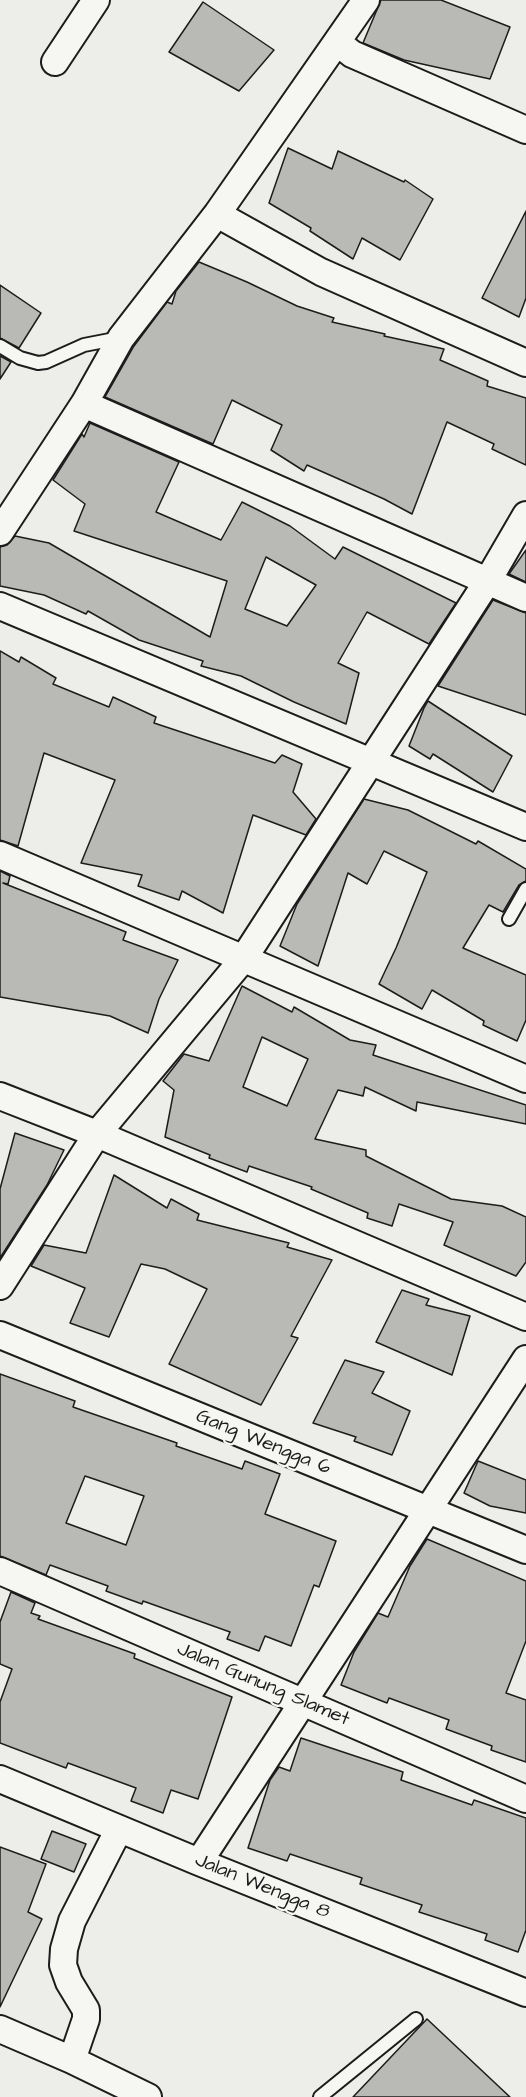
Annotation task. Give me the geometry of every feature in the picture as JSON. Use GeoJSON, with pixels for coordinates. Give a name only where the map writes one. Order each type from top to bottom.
{"type":"FeatureCollection","features":[{"type":"Feature","properties":{"kind":"street"},"geometry":{"type":"LineString","coordinates":[[55,62],[96,0]]}},
{"type":"Feature","properties":{"kind":"street"},"geometry":{"type":"LineString","coordinates":[[0,532],[84,404],[121,338],[217,214],[366,0]]}},
{"type":"Feature","properties":{"kind":"street"},"geometry":{"type":"LineString","coordinates":[[337,42],[352,54],[526,130]]}},
{"type":"Feature","properties":{"kind":"street"},"geometry":{"type":"LineString","coordinates":[[217,214],[321,272],[526,363]]}},
{"type":"Feature","properties":{"kind":"street"},"geometry":{"type":"LineString","coordinates":[[84,404],[526,598]]}},
{"type":"Feature","properties":{"kind":"street"},"geometry":{"type":"LineString","coordinates":[[0,1286],[97,1134],[244,958],[487,582],[526,515]]}},
{"type":"Feature","properties":{"kind":"street"},"geometry":{"type":"LineString","coordinates":[[0,606],[526,827]]}},
{"type":"Feature","properties":{"kind":"street"},"geometry":{"type":"LineString","coordinates":[[0,855],[526,1079]]}},
{"type":"Feature","properties":{"kind":"street"},"geometry":{"type":"LineString","coordinates":[[0,1096],[97,1134],[526,1317]]}},
{"type":"Feature","properties":{"kind":"street","name":"Gang Wengga 6"},"geometry":{"type":"LineString","coordinates":[[0,1335],[526,1550]]}},
{"type":"Feature","properties":{"kind":"street"},"geometry":{"type":"LineString","coordinates":[[199,1862],[526,1359]]}},
{"type":"Feature","properties":{"kind":"street","name":"Jalan Gunung Slamet"},"geometry":{"type":"LineString","coordinates":[[0,1571],[526,1799]]}},
{"type":"Feature","properties":{"kind":"street","name":"Jalan Wengga 8"},"geometry":{"type":"LineString","coordinates":[[0,1779],[199,1862],[526,1993]]}},
{"type":"Feature","properties":{"kind":"street"},"geometry":{"type":"LineString","coordinates":[[72,2060],[86,2019],[86,2010],[69,1982],[63,1965],[64,1949],[72,1922],[119,1829]]}},
{"type":"Feature","properties":{"kind":"street"},"geometry":{"type":"LineString","coordinates":[[0,2029],[72,2060],[148,2097]]}},
{"type":"Feature","properties":{"kind":"lane"},"geometry":{"type":"LineString","coordinates":[[0,346],[20,358],[38,363],[46,362],[84,345],[121,338]]}},
{"type":"Feature","properties":{"kind":"lane"},"geometry":{"type":"LineString","coordinates":[[510,919],[526,889]]}},
{"type":"Feature","properties":{"kind":"lane"},"geometry":{"type":"LineString","coordinates":[[320,2097],[416,2019]]}},
{"type":"Feature","properties":{"kind":"building"},"geometry":{"type":"Polygon","coordinates":[[[381,0],[441,0],[510,27],[490,79],[404,60],[363,43],[381,0]]]}},
{"type":"Feature","properties":{"kind":"building"},"geometry":{"type":"Polygon","coordinates":[[[203,2],[274,50],[239,91],[169,52],[203,2]]]}},
{"type":"Feature","properties":{"kind":"building"},"geometry":{"type":"Polygon","coordinates":[[[288,148],[332,169],[338,151],[404,182],[405,180],[433,199],[400,260],[362,238],[353,259],[310,231],[311,228],[269,203],[288,148]]]}},
{"type":"Feature","properties":{"kind":"building"},"geometry":{"type":"Polygon","coordinates":[[[526,211],[526,298],[519,317],[482,298],[526,211]]]}},
{"type":"Feature","properties":{"kind":"building"},"geometry":{"type":"Polygon","coordinates":[[[199,262],[297,306],[334,318],[332,322],[444,349],[440,360],[488,381],[487,386],[526,398],[526,465],[492,449],[494,444],[447,422],[412,514],[307,465],[304,471],[271,450],[282,425],[232,400],[213,444],[105,397],[134,346],[167,302],[172,304],[176,291],[199,262]]]}},
{"type":"Feature","properties":{"kind":"building"},"geometry":{"type":"Polygon","coordinates":[[[0,285],[41,313],[19,348],[0,338],[0,285]]]}},
{"type":"Feature","properties":{"kind":"building"},"geometry":{"type":"Polygon","coordinates":[[[0,356],[11,362],[0,379],[0,356]]]}},
{"type":"Feature","properties":{"kind":"building"},"geometry":{"type":"Polygon","coordinates":[[[90,423],[179,462],[156,512],[221,540],[242,502],[290,526],[335,559],[343,547],[456,603],[429,644],[367,612],[338,663],[359,673],[346,724],[241,676],[201,666],[203,661],[139,640],[88,611],[86,614],[44,595],[0,586],[0,547],[7,545],[15,536],[49,543],[210,637],[227,581],[74,531],[85,504],[53,480],[82,434],[84,437],[90,423]],[[266,557],[245,609],[287,626],[316,585],[266,557]]]}},
{"type":"Feature","properties":{"kind":"building"},"geometry":{"type":"Polygon","coordinates":[[[526,550],[526,582],[509,574],[526,550]]]}},
{"type":"Feature","properties":{"kind":"building"},"geometry":{"type":"Polygon","coordinates":[[[493,600],[526,613],[526,715],[438,686],[493,600]]]}},
{"type":"Feature","properties":{"kind":"building"},"geometry":{"type":"Polygon","coordinates":[[[0,651],[19,662],[21,657],[56,678],[53,684],[109,707],[113,697],[156,717],[154,723],[275,763],[282,755],[302,764],[293,792],[316,819],[306,835],[253,815],[223,913],[182,891],[179,900],[138,886],[142,875],[81,863],[115,780],[44,753],[18,846],[0,840],[0,651]]]}},
{"type":"Feature","properties":{"kind":"building"},"geometry":{"type":"Polygon","coordinates":[[[428,701],[512,756],[493,792],[433,754],[430,759],[409,746],[428,701]]]}},
{"type":"Feature","properties":{"kind":"building"},"geometry":{"type":"Polygon","coordinates":[[[364,799],[408,810],[476,844],[478,841],[526,869],[526,881],[519,885],[503,912],[489,905],[463,948],[526,975],[526,1020],[517,1041],[483,1025],[484,1021],[432,990],[422,1009],[379,984],[427,872],[384,851],[367,884],[348,873],[318,966],[280,946],[297,904],[364,799]]]}},
{"type":"Feature","properties":{"kind":"building"},"geometry":{"type":"Polygon","coordinates":[[[0,871],[10,876],[8,884],[3,883],[126,932],[123,940],[178,960],[159,999],[148,1033],[110,1016],[0,997],[0,871]]]}},
{"type":"Feature","properties":{"kind":"building"},"geometry":{"type":"Polygon","coordinates":[[[242,986],[292,1012],[294,1007],[350,1040],[376,1045],[373,1055],[526,1105],[526,1124],[417,1102],[416,1111],[365,1087],[363,1096],[338,1090],[315,1139],[366,1150],[366,1156],[451,1199],[502,1206],[526,1217],[526,1262],[516,1276],[444,1245],[453,1222],[399,1204],[392,1226],[367,1218],[368,1213],[311,1189],[312,1187],[249,1166],[247,1172],[209,1158],[210,1155],[165,1137],[174,1090],[163,1081],[184,1054],[209,1061],[242,986]],[[262,1037],[243,1087],[287,1106],[308,1059],[262,1037]]]}},
{"type":"Feature","properties":{"kind":"building"},"geometry":{"type":"Polygon","coordinates":[[[15,1133],[64,1150],[47,1185],[0,1258],[0,1189],[15,1133]]]}},
{"type":"Feature","properties":{"kind":"building"},"geometry":{"type":"Polygon","coordinates":[[[114,1175],[167,1208],[171,1199],[199,1214],[197,1220],[289,1243],[287,1247],[332,1260],[291,1336],[298,1338],[261,1405],[169,1364],[207,1289],[165,1269],[141,1264],[109,1337],[70,1323],[85,1288],[31,1266],[44,1245],[86,1253],[114,1175]]]}},
{"type":"Feature","properties":{"kind":"building"},"geometry":{"type":"Polygon","coordinates":[[[402,1290],[429,1299],[426,1305],[470,1316],[452,1375],[376,1342],[402,1290]]]}},
{"type":"Feature","properties":{"kind":"building"},"geometry":{"type":"Polygon","coordinates":[[[345,1360],[384,1372],[372,1393],[410,1411],[392,1455],[354,1441],[356,1437],[313,1423],[345,1360]]]}},
{"type":"Feature","properties":{"kind":"building"},"geometry":{"type":"Polygon","coordinates":[[[0,1374],[75,1401],[73,1407],[177,1443],[176,1446],[242,1469],[245,1461],[280,1474],[265,1514],[336,1541],[319,1587],[314,1585],[291,1646],[265,1636],[259,1651],[227,1639],[230,1632],[143,1601],[142,1604],[106,1591],[108,1586],[50,1565],[46,1575],[0,1556],[0,1374]],[[85,1476],[66,1523],[126,1545],[144,1496],[85,1476]]]}},
{"type":"Feature","properties":{"kind":"building"},"geometry":{"type":"Polygon","coordinates":[[[478,1461],[526,1480],[526,1513],[490,1506],[464,1493],[478,1461]]]}},
{"type":"Feature","properties":{"kind":"building"},"geometry":{"type":"Polygon","coordinates":[[[427,1539],[526,1581],[526,1641],[506,1693],[526,1700],[526,1762],[491,1750],[492,1746],[446,1729],[449,1720],[389,1698],[387,1703],[341,1685],[354,1652],[378,1613],[388,1617],[410,1566],[427,1539]]]}},
{"type":"Feature","properties":{"kind":"building"},"geometry":{"type":"Polygon","coordinates":[[[11,1592],[35,1603],[31,1613],[40,1616],[38,1619],[135,1654],[134,1658],[232,1697],[198,1799],[171,1790],[163,1813],[131,1801],[136,1788],[68,1763],[66,1768],[0,1743],[0,1702],[12,1669],[0,1664],[0,1622],[11,1592]]]}},
{"type":"Feature","properties":{"kind":"building"},"geometry":{"type":"Polygon","coordinates":[[[301,1738],[403,1772],[401,1780],[472,1805],[474,1800],[526,1818],[526,1930],[518,1952],[485,1940],[487,1934],[419,1912],[422,1905],[360,1884],[362,1878],[290,1854],[287,1861],[248,1848],[270,1780],[279,1767],[290,1771],[301,1738]]]}},
{"type":"Feature","properties":{"kind":"building"},"geometry":{"type":"Polygon","coordinates":[[[52,1831],[86,1844],[74,1872],[41,1859],[52,1831]]]}},
{"type":"Feature","properties":{"kind":"building"},"geometry":{"type":"Polygon","coordinates":[[[0,1847],[46,1864],[28,1912],[42,1919],[0,2007],[0,1847]]]}},
{"type":"Feature","properties":{"kind":"building"},"geometry":{"type":"Polygon","coordinates":[[[427,2019],[510,2097],[353,2097],[427,2019]]]}}]}
